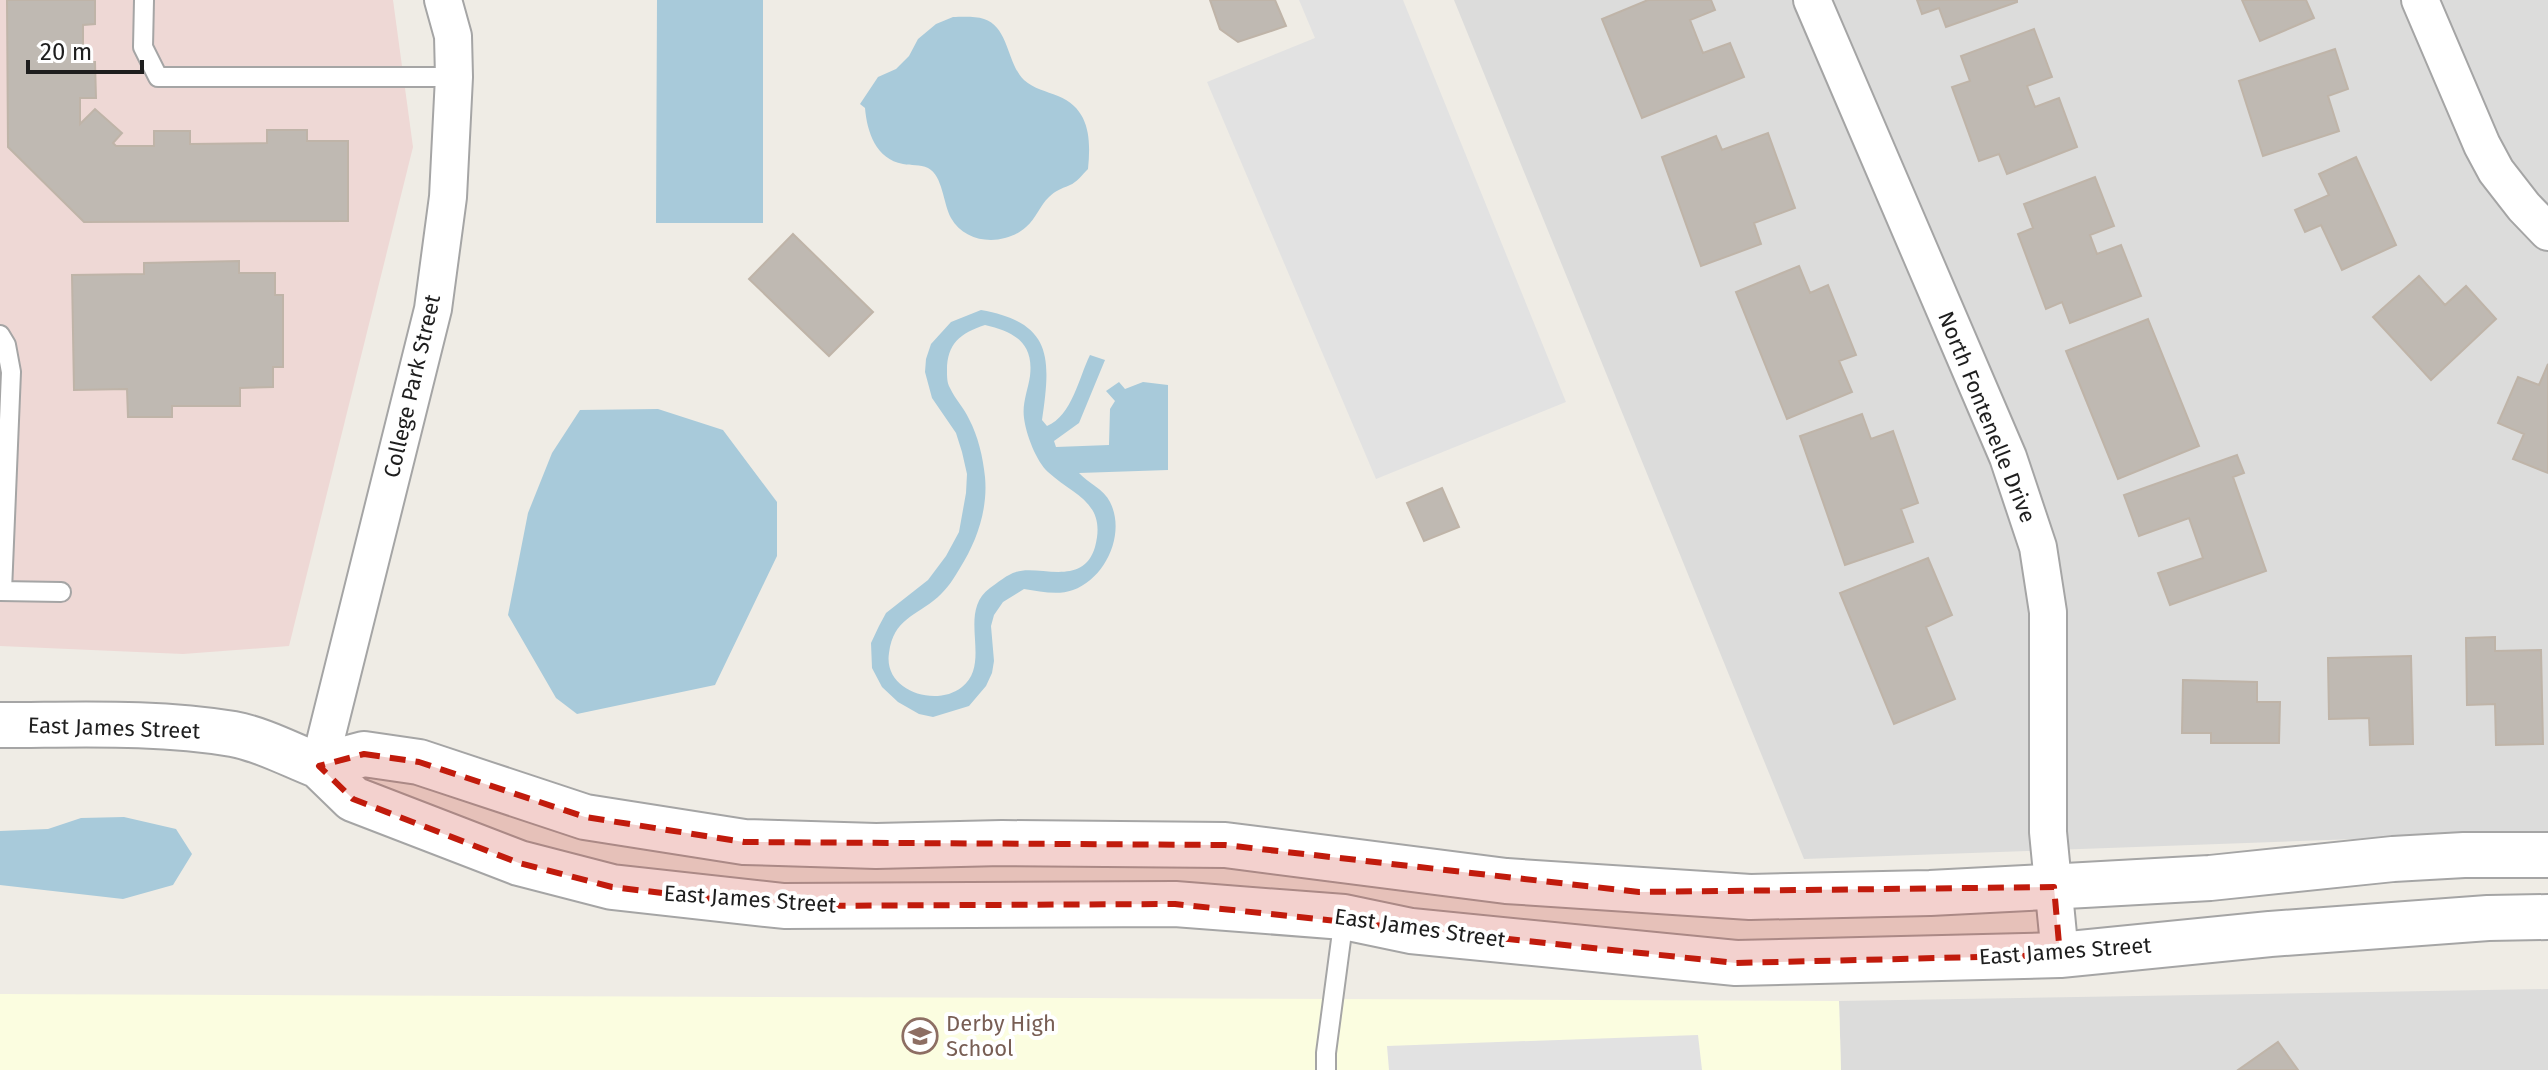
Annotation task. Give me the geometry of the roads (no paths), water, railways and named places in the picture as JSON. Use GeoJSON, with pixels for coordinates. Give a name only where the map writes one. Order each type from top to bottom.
{"type":"FeatureCollection","features":[{"type":"Feature","properties":{"kind":"street","name":"College Park Street"},"geometry":{"type":"LineString","coordinates":[[319,766],[433,309],[448,197],[454,77],[453,36],[443,0]]}},
{"type":"Feature","properties":{"kind":"street","name":"North Fontenelle Drive"},"geometry":{"type":"LineString","coordinates":[[1812,0],[2008,457],[2038,547],[2048,612],[2048,832],[2060,955]]}},
{"type":"Feature","properties":{"kind":"street"},"geometry":{"type":"LineString","coordinates":[[2420,0],[2478,137],[2496,171],[2548,232]]}},
{"type":"Feature","properties":{"kind":"street","name":"East James Street"},"geometry":{"type":"LineString","coordinates":[[0,725],[182,728],[236,735],[319,766],[353,799],[519,863],[612,887],[784,906],[1175,904],[1344,917],[1411,931],[1736,963],[2060,955],[2270,934],[2488,918],[2548,917]]}},
{"type":"Feature","properties":{"kind":"street"},"geometry":{"type":"LineString","coordinates":[[319,766],[364,754],[419,762],[585,817],[744,842],[876,846],[1002,843],[1225,845],[1506,881],[1750,897],[2054,887],[2210,878],[2393,859],[2548,855]]}},
{"type":"Feature","properties":{"kind":"lane"},"geometry":{"type":"LineString","coordinates":[[144,0],[143,47],[158,77],[454,77]]}},
{"type":"Feature","properties":{"kind":"lane"},"geometry":{"type":"LineString","coordinates":[[0,335],[6,345],[11,372],[1,591],[61,592]]}},
{"type":"Feature","properties":{"kind":"lane"},"geometry":{"type":"LineString","coordinates":[[1316,1070],[1326,1062],[1344,917]]}},
{"type":"Feature","properties":{"kind":"water"},"geometry":{"type":"Polygon","coordinates":[[[657,0],[763,0],[763,223],[656,223],[657,0]]]}},
{"type":"Feature","properties":{"kind":"water"},"geometry":{"type":"Polygon","coordinates":[[[953,17],[977,17],[992,23],[1003,38],[1018,73],[1036,88],[1058,96],[1077,109],[1088,136],[1088,169],[1075,182],[1052,195],[1029,224],[1017,233],[997,240],[976,238],[958,227],[948,212],[940,183],[933,172],[886,157],[875,143],[865,108],[860,104],[878,77],[896,69],[909,56],[918,39],[936,24],[953,17]]]}},
{"type":"Feature","properties":{"kind":"water"},"geometry":{"type":"Polygon","coordinates":[[[981,310],[1005,316],[1034,334],[1046,361],[1042,420],[1047,426],[1056,421],[1069,405],[1090,355],[1105,360],[1079,423],[1054,441],[1056,447],[1109,445],[1110,409],[1115,401],[1106,391],[1119,382],[1125,389],[1143,382],[1168,385],[1168,470],[1079,473],[1104,493],[1114,514],[1114,540],[1103,565],[1095,576],[1073,590],[1055,593],[1024,589],[1003,602],[991,626],[994,661],[986,686],[969,706],[933,717],[919,714],[898,702],[882,687],[872,668],[871,643],[886,613],[928,580],[959,532],[967,474],[956,433],[932,398],[925,372],[931,344],[951,322],[981,310]],[[985,325],[962,336],[952,346],[948,361],[948,384],[967,415],[981,454],[985,501],[980,524],[966,558],[950,583],[938,597],[901,625],[889,653],[889,666],[894,677],[903,686],[926,695],[951,693],[971,677],[976,651],[976,610],[980,598],[990,588],[1006,577],[1025,570],[1071,571],[1089,560],[1095,547],[1097,532],[1092,510],[1048,472],[1029,439],[1024,402],[1030,376],[1029,355],[1020,340],[985,325]]]}},
{"type":"Feature","properties":{"kind":"water"},"geometry":{"type":"Polygon","coordinates":[[[658,409],[723,430],[777,502],[777,556],[715,685],[577,714],[556,698],[508,615],[528,513],[552,453],[580,410],[658,409]]]}},
{"type":"Feature","properties":{"kind":"water"},"geometry":{"type":"Polygon","coordinates":[[[124,817],[176,829],[192,854],[173,885],[123,899],[0,885],[0,831],[48,829],[81,818],[124,817]]]}},
{"type":"Feature","properties":{"kind":"place","name":"Derby High School"},"geometry":{"type":"Point","coordinates":[920,1036]}}]}
